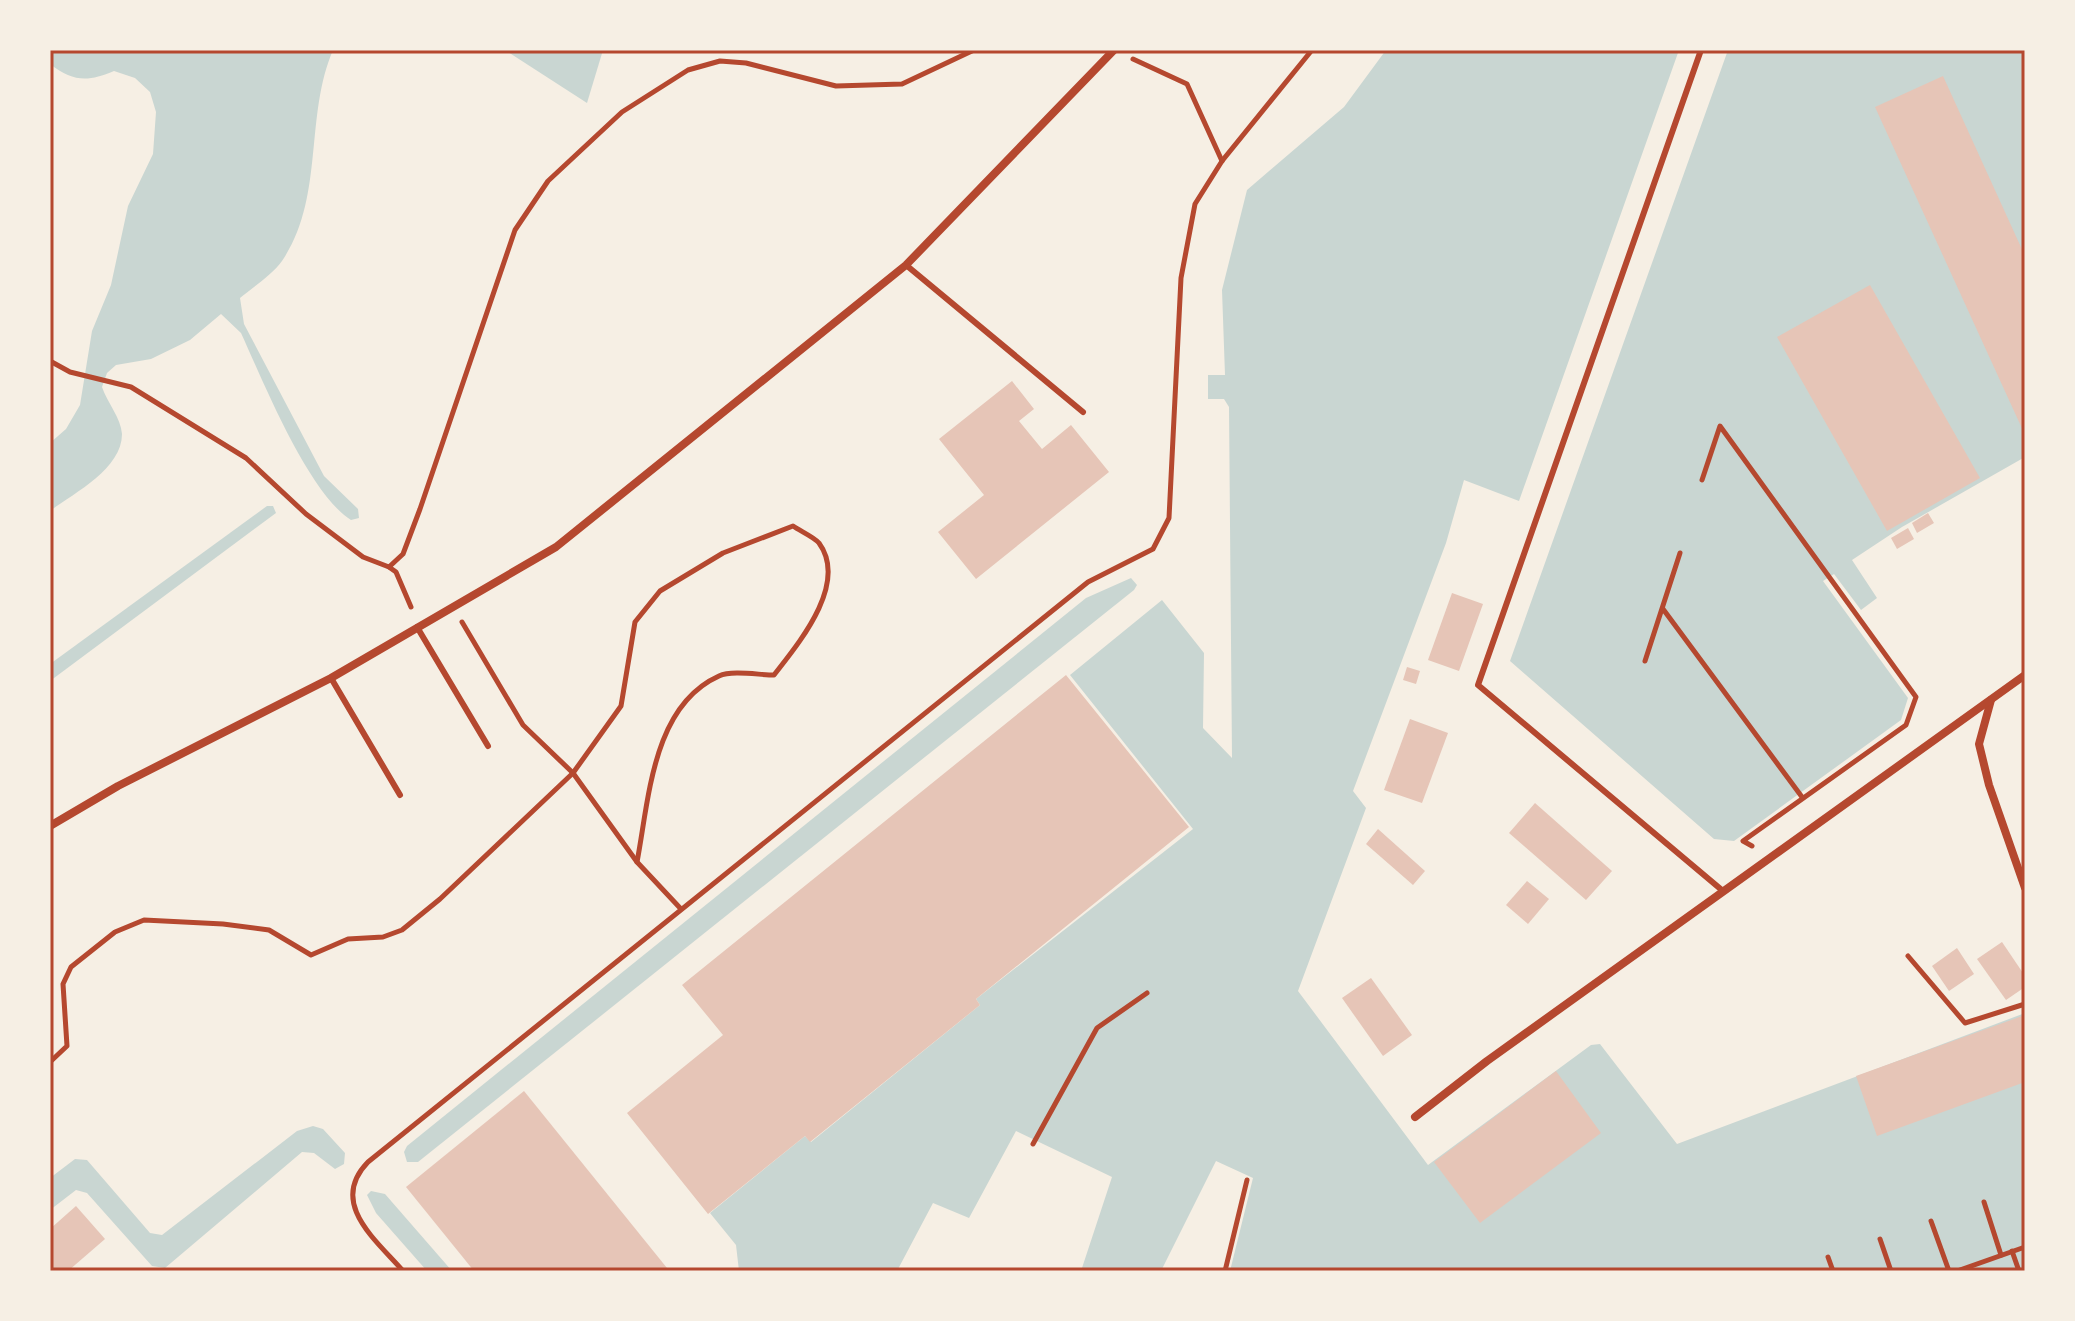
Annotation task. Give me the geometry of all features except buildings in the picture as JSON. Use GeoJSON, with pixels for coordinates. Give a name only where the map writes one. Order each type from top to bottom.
{"type":"FeatureCollection","features":[{"type":"Feature","properties":{"kind":"street"},"geometry":{"type":"LineString","coordinates":[[50,826],[118,786],[331,678],[556,547],[906,265],[1114,50]]}},
{"type":"Feature","properties":{"kind":"street"},"geometry":{"type":"LineString","coordinates":[[1415,1117],[1487,1061],[2025,675]]}},
{"type":"Feature","properties":{"kind":"street"},"geometry":{"type":"LineString","coordinates":[[1991,700],[1979,744],[1989,785],[2025,888]]}},
{"type":"Feature","properties":{"kind":"lane"},"geometry":{"type":"LineString","coordinates":[[1701,50],[1478,685],[1723,891]]}},
{"type":"Feature","properties":{"kind":"lane"},"geometry":{"type":"LineString","coordinates":[[906,265],[1083,412]]}},
{"type":"Feature","properties":{"kind":"lane"},"geometry":{"type":"LineString","coordinates":[[420,625],[488,746]]}},
{"type":"Feature","properties":{"kind":"lane"},"geometry":{"type":"LineString","coordinates":[[331,678],[400,795]]}},
{"type":"Feature","properties":{"kind":"path"},"geometry":{"type":"LineString","coordinates":[[389,567],[403,554],[416,520],[515,230],[548,181],[622,112],[688,70],[720,61],[746,63],[836,86],[902,84],[974,50]]}},
{"type":"Feature","properties":{"kind":"path"},"geometry":{"type":"LineString","coordinates":[[1114,50],[1187,84],[1222,161]]}},
{"type":"Feature","properties":{"kind":"path"},"geometry":{"type":"LineString","coordinates":[[403,1271],[357,1216],[352,1200],[356,1174],[407,1128],[1088,582],[1153,549],[1164,531],[1171,505],[1181,278],[1195,204],[1222,161],[1312,50]]}},
{"type":"Feature","properties":{"kind":"path"},"geometry":{"type":"LineString","coordinates":[[50,361],[70,372],[131,387],[246,458],[306,514],[363,557],[396,572],[420,625]]}},
{"type":"Feature","properties":{"kind":"path"},"geometry":{"type":"LineString","coordinates":[[1702,480],[1720,426],[1916,697],[1906,725],[1743,841],[1771,856]]}},
{"type":"Feature","properties":{"kind":"path"},"geometry":{"type":"LineString","coordinates":[[50,1062],[67,1046],[63,984],[71,967],[115,932],[144,920],[269,930],[311,955],[348,939],[383,937],[402,930],[440,899],[573,773],[621,706],[635,622],[660,591],[723,553],[793,526],[819,543],[830,575],[811,628],[774,675],[721,675],[687,699],[660,746],[637,862]]}},
{"type":"Feature","properties":{"kind":"path"},"geometry":{"type":"LineString","coordinates":[[1645,661],[1680,553]]}},
{"type":"Feature","properties":{"kind":"path"},"geometry":{"type":"LineString","coordinates":[[452,607],[523,725],[573,773],[637,862],[681,909]]}},
{"type":"Feature","properties":{"kind":"path"},"geometry":{"type":"LineString","coordinates":[[1663,609],[1802,797]]}},
{"type":"Feature","properties":{"kind":"path"},"geometry":{"type":"LineString","coordinates":[[1908,956],[1965,1023],[2025,1004]]}},
{"type":"Feature","properties":{"kind":"path"},"geometry":{"type":"LineString","coordinates":[[1033,1144],[1097,1028],[1147,993]]}},
{"type":"Feature","properties":{"kind":"path"},"geometry":{"type":"LineString","coordinates":[[1225,1271],[1247,1180]]}},
{"type":"Feature","properties":{"kind":"path"},"geometry":{"type":"LineString","coordinates":[[1984,1202],[2001,1255]]}},
{"type":"Feature","properties":{"kind":"path"},"geometry":{"type":"LineString","coordinates":[[1931,1221],[1949,1271]]}},
{"type":"Feature","properties":{"kind":"path"},"geometry":{"type":"LineString","coordinates":[[1880,1239],[1891,1271]]}},
{"type":"Feature","properties":{"kind":"path"},"geometry":{"type":"LineString","coordinates":[[1962,1270],[2025,1247]]}},
{"type":"Feature","properties":{"kind":"path"},"geometry":{"type":"LineString","coordinates":[[2012,1251],[2019,1271]]}},
{"type":"Feature","properties":{"kind":"path"},"geometry":{"type":"LineString","coordinates":[[1828,1257],[1833,1271]]}},
{"type":"Feature","properties":{"kind":"shaded area"},"geometry":{"type":"Polygon","coordinates":[[[50,50],[333,50],[319,102],[304,211],[295,237],[278,266],[240,298],[244,324],[324,476],[358,509],[359,518],[351,520],[319,486],[288,434],[241,333],[221,314],[190,340],[151,359],[116,365],[107,373],[102,387],[121,428],[120,447],[106,469],[50,511],[50,443],[66,429],[80,405],[92,331],[111,285],[128,206],[153,154],[156,112],[150,92],[135,78],[114,71],[96,77],[74,77],[50,64],[50,50]]]}},
{"type":"Feature","properties":{"kind":"shaded area"},"geometry":{"type":"Polygon","coordinates":[[[505,50],[603,50],[587,103],[505,50]]]}},
{"type":"Feature","properties":{"kind":"shaded area"},"geometry":{"type":"Polygon","coordinates":[[[1386,50],[1679,50],[1519,501],[1464,480],[1446,543],[1353,791],[1366,808],[1298,991],[1428,1165],[1591,1045],[1600,1044],[1677,1144],[2025,1013],[2025,1271],[1230,1271],[1253,1178],[1216,1161],[1161,1271],[1081,1271],[1112,1177],[1016,1131],[969,1218],[933,1203],[897,1271],[739,1271],[736,1245],[710,1213],[805,1136],[811,1142],[980,1005],[976,999],[1193,829],[1070,675],[1162,600],[1204,653],[1203,728],[1232,758],[1229,407],[1224,399],[1208,399],[1208,375],[1225,375],[1222,290],[1247,190],[1344,107],[1386,50]]]}},
{"type":"Feature","properties":{"kind":"shaded area"},"geometry":{"type":"Polygon","coordinates":[[[1728,50],[2025,50],[2025,457],[1902,527],[1852,560],[1877,598],[1861,610],[1834,574],[1823,581],[1908,698],[1901,720],[1734,841],[1714,839],[1510,661],[1728,50]]]}},
{"type":"Feature","properties":{"kind":"shaded area"},"geometry":{"type":"Polygon","coordinates":[[[267,506],[273,506],[276,513],[50,681],[50,664],[267,506]]]}},
{"type":"Feature","properties":{"kind":"shaded area"},"geometry":{"type":"Polygon","coordinates":[[[1131,578],[1137,585],[1134,590],[418,1162],[407,1162],[404,1152],[407,1146],[1086,598],[1131,578]]]}},
{"type":"Feature","properties":{"kind":"shaded area"},"geometry":{"type":"Polygon","coordinates":[[[313,1126],[323,1129],[345,1153],[344,1164],[335,1169],[314,1153],[302,1152],[165,1268],[152,1266],[87,1193],[76,1190],[50,1210],[50,1178],[75,1159],[87,1160],[150,1233],[162,1235],[297,1131],[313,1126]]]}},
{"type":"Feature","properties":{"kind":"shaded area"},"geometry":{"type":"Polygon","coordinates":[[[371,1191],[385,1194],[452,1271],[427,1271],[376,1213],[367,1195],[371,1191]]]}}]}
